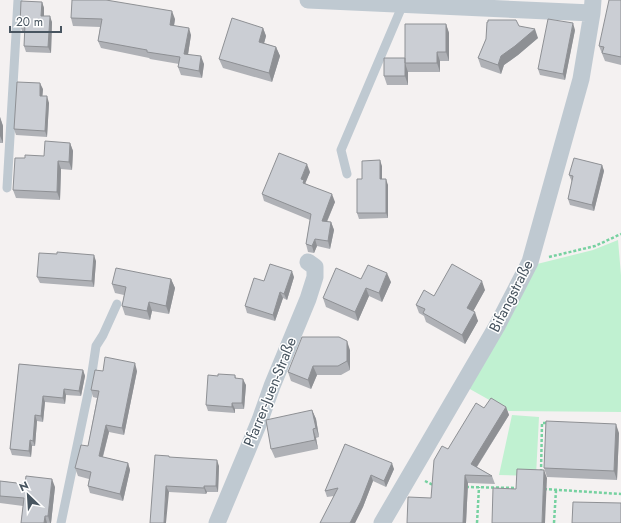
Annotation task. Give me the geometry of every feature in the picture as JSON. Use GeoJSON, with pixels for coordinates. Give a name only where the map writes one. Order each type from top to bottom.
{"type":"FeatureCollection","features":[{"type":"Feature","properties":{"kind":"street"},"geometry":{"type":"LineString","coordinates":[[308,0],[403,4],[592,6]]}},
{"type":"Feature","properties":{"kind":"street","name":"Bifangstraße"},"geometry":{"type":"LineString","coordinates":[[382,523],[496,326],[530,262],[581,79],[592,6]]}},
{"type":"Feature","properties":{"kind":"street","name":"Pfarrer-Juen-Straße"},"geometry":{"type":"LineString","coordinates":[[217,523],[308,299],[315,277],[315,268],[308,262]]}},
{"type":"Feature","properties":{"kind":"lane"},"geometry":{"type":"LineString","coordinates":[[7,188],[18,0]]}},
{"type":"Feature","properties":{"kind":"lane"},"geometry":{"type":"LineString","coordinates":[[347,174],[341,150],[403,4]]}},
{"type":"Feature","properties":{"kind":"lane"},"geometry":{"type":"LineString","coordinates":[[61,523],[91,379],[96,346],[103,335],[117,304]]}},
{"type":"Feature","properties":{"kind":"path"},"geometry":{"type":"LineString","coordinates":[[530,262],[595,246],[621,234]]}},
{"type":"Feature","properties":{"kind":"path"},"geometry":{"type":"LineString","coordinates":[[541,474],[542,423],[550,423]]}},
{"type":"Feature","properties":{"kind":"path"},"geometry":{"type":"LineString","coordinates":[[411,473],[433,486],[437,486]]}},
{"type":"Feature","properties":{"kind":"path"},"geometry":{"type":"LineString","coordinates":[[465,486],[522,489]]}},
{"type":"Feature","properties":{"kind":"path"},"geometry":{"type":"LineString","coordinates":[[477,523],[479,487]]}},
{"type":"Feature","properties":{"kind":"path"},"geometry":{"type":"LineString","coordinates":[[540,489],[621,494]]}},
{"type":"Feature","properties":{"kind":"path"},"geometry":{"type":"LineString","coordinates":[[554,523],[556,490]]}},
{"type":"Feature","properties":{"kind":"green space"},"geometry":{"type":"Polygon","coordinates":[[[618,240],[621,275],[621,412],[509,411],[468,388],[537,264],[593,250],[618,240]]]}},
{"type":"Feature","properties":{"kind":"green space"},"geometry":{"type":"Polygon","coordinates":[[[512,415],[539,417],[536,476],[499,475],[512,415]]]}},
{"type":"Feature","properties":{"kind":"building"},"geometry":{"type":"Polygon","coordinates":[[[72,0],[106,0],[172,11],[170,25],[189,28],[184,54],[201,56],[199,71],[178,67],[180,57],[147,52],[147,50],[98,41],[102,19],[71,18],[72,0]]]}},
{"type":"Feature","properties":{"kind":"building"},"geometry":{"type":"Polygon","coordinates":[[[609,0],[621,0],[621,57],[602,53],[604,47],[599,46],[609,0]]]}},
{"type":"Feature","properties":{"kind":"building"},"geometry":{"type":"Polygon","coordinates":[[[21,1],[42,2],[41,16],[50,16],[48,47],[24,46],[25,25],[20,25],[21,1]]]}},
{"type":"Feature","properties":{"kind":"building"},"geometry":{"type":"Polygon","coordinates":[[[232,18],[263,28],[259,42],[276,47],[269,73],[219,59],[232,18]]]}},
{"type":"Feature","properties":{"kind":"building"},"geometry":{"type":"Polygon","coordinates":[[[548,19],[573,23],[563,74],[538,69],[548,19]]]}},
{"type":"Feature","properties":{"kind":"building"},"geometry":{"type":"Polygon","coordinates":[[[488,20],[516,20],[519,26],[535,29],[501,56],[498,65],[478,58],[486,39],[488,20]]]}},
{"type":"Feature","properties":{"kind":"building"},"geometry":{"type":"Polygon","coordinates":[[[405,24],[446,24],[446,52],[437,52],[437,63],[405,63],[405,24]]]}},
{"type":"Feature","properties":{"kind":"building"},"geometry":{"type":"Polygon","coordinates":[[[384,58],[405,58],[405,76],[384,76],[384,58]]]}},
{"type":"Feature","properties":{"kind":"building"},"geometry":{"type":"Polygon","coordinates":[[[17,82],[40,83],[40,96],[47,96],[45,131],[14,129],[17,82]]]}},
{"type":"Feature","properties":{"kind":"building"},"geometry":{"type":"Polygon","coordinates":[[[45,141],[70,143],[69,162],[58,161],[57,192],[13,190],[15,158],[25,158],[25,155],[44,156],[45,141]]]}},
{"type":"Feature","properties":{"kind":"building"},"geometry":{"type":"Polygon","coordinates":[[[279,153],[307,164],[301,179],[304,180],[303,183],[332,194],[322,221],[331,222],[328,241],[315,239],[312,246],[306,244],[311,214],[262,194],[279,153]]]}},
{"type":"Feature","properties":{"kind":"building"},"geometry":{"type":"Polygon","coordinates":[[[574,158],[602,165],[592,205],[568,199],[573,176],[569,175],[574,158]]]}},
{"type":"Feature","properties":{"kind":"building"},"geometry":{"type":"Polygon","coordinates":[[[380,160],[380,179],[386,179],[386,213],[357,213],[357,179],[362,179],[362,161],[380,160]]]}},
{"type":"Feature","properties":{"kind":"building"},"geometry":{"type":"Polygon","coordinates":[[[57,252],[94,255],[92,281],[37,277],[39,253],[57,254],[57,252]]]}},
{"type":"Feature","properties":{"kind":"building"},"geometry":{"type":"Polygon","coordinates":[[[270,264],[292,271],[284,294],[280,292],[273,315],[245,306],[254,278],[264,281],[270,264]]]}},
{"type":"Feature","properties":{"kind":"building"},"geometry":{"type":"Polygon","coordinates":[[[452,264],[482,281],[467,308],[475,312],[462,335],[423,313],[425,309],[416,305],[424,290],[434,296],[452,264]]]}},
{"type":"Feature","properties":{"kind":"building"},"geometry":{"type":"Polygon","coordinates":[[[368,265],[387,273],[379,293],[366,288],[355,312],[323,298],[336,268],[361,279],[368,265]]]}},
{"type":"Feature","properties":{"kind":"building"},"geometry":{"type":"Polygon","coordinates":[[[116,268],[171,279],[166,306],[149,302],[147,311],[122,306],[126,287],[112,284],[116,268]]]}},
{"type":"Feature","properties":{"kind":"building"},"geometry":{"type":"Polygon","coordinates":[[[302,337],[339,337],[347,341],[347,361],[338,366],[313,366],[308,380],[288,372],[302,337]]]}},
{"type":"Feature","properties":{"kind":"building"},"geometry":{"type":"Polygon","coordinates":[[[105,357],[135,363],[122,428],[106,425],[99,456],[128,463],[120,494],[88,486],[91,472],[75,468],[81,445],[88,446],[99,391],[91,390],[95,370],[103,371],[105,357]]]}},
{"type":"Feature","properties":{"kind":"building"},"geometry":{"type":"Polygon","coordinates":[[[19,364],[83,370],[79,391],[64,389],[63,398],[43,396],[41,416],[35,415],[33,441],[30,440],[29,451],[10,449],[19,364]]]}},
{"type":"Feature","properties":{"kind":"building"},"geometry":{"type":"Polygon","coordinates":[[[218,374],[235,375],[235,378],[243,379],[242,403],[232,403],[232,407],[206,405],[208,375],[218,376],[218,374]]]}},
{"type":"Feature","properties":{"kind":"building"},"geometry":{"type":"Polygon","coordinates":[[[491,398],[506,407],[471,464],[492,476],[465,475],[463,523],[407,523],[408,497],[431,498],[434,460],[442,446],[448,449],[476,403],[484,408],[491,398]]]}},
{"type":"Feature","properties":{"kind":"building"},"geometry":{"type":"Polygon","coordinates":[[[312,410],[316,428],[313,429],[315,440],[271,449],[266,420],[312,410]]]}},
{"type":"Feature","properties":{"kind":"building"},"geometry":{"type":"Polygon","coordinates":[[[546,421],[616,424],[614,471],[544,468],[546,421]]]}},
{"type":"Feature","properties":{"kind":"building"},"geometry":{"type":"Polygon","coordinates":[[[345,444],[392,463],[384,481],[371,475],[361,501],[350,523],[320,523],[338,488],[325,491],[345,444]]]}},
{"type":"Feature","properties":{"kind":"building"},"geometry":{"type":"Polygon","coordinates":[[[155,455],[217,460],[216,486],[204,486],[204,488],[166,486],[164,523],[150,523],[155,455]]]}},
{"type":"Feature","properties":{"kind":"building"},"geometry":{"type":"Polygon","coordinates":[[[517,469],[544,470],[542,523],[492,523],[493,488],[516,489],[517,469]]]}},
{"type":"Feature","properties":{"kind":"building"},"geometry":{"type":"Polygon","coordinates":[[[26,476],[52,479],[48,516],[45,516],[44,523],[21,523],[24,498],[0,496],[0,481],[25,484],[26,476]]]}},
{"type":"Feature","properties":{"kind":"building"},"geometry":{"type":"Polygon","coordinates":[[[573,502],[621,503],[621,523],[572,523],[573,502]]]}}]}
